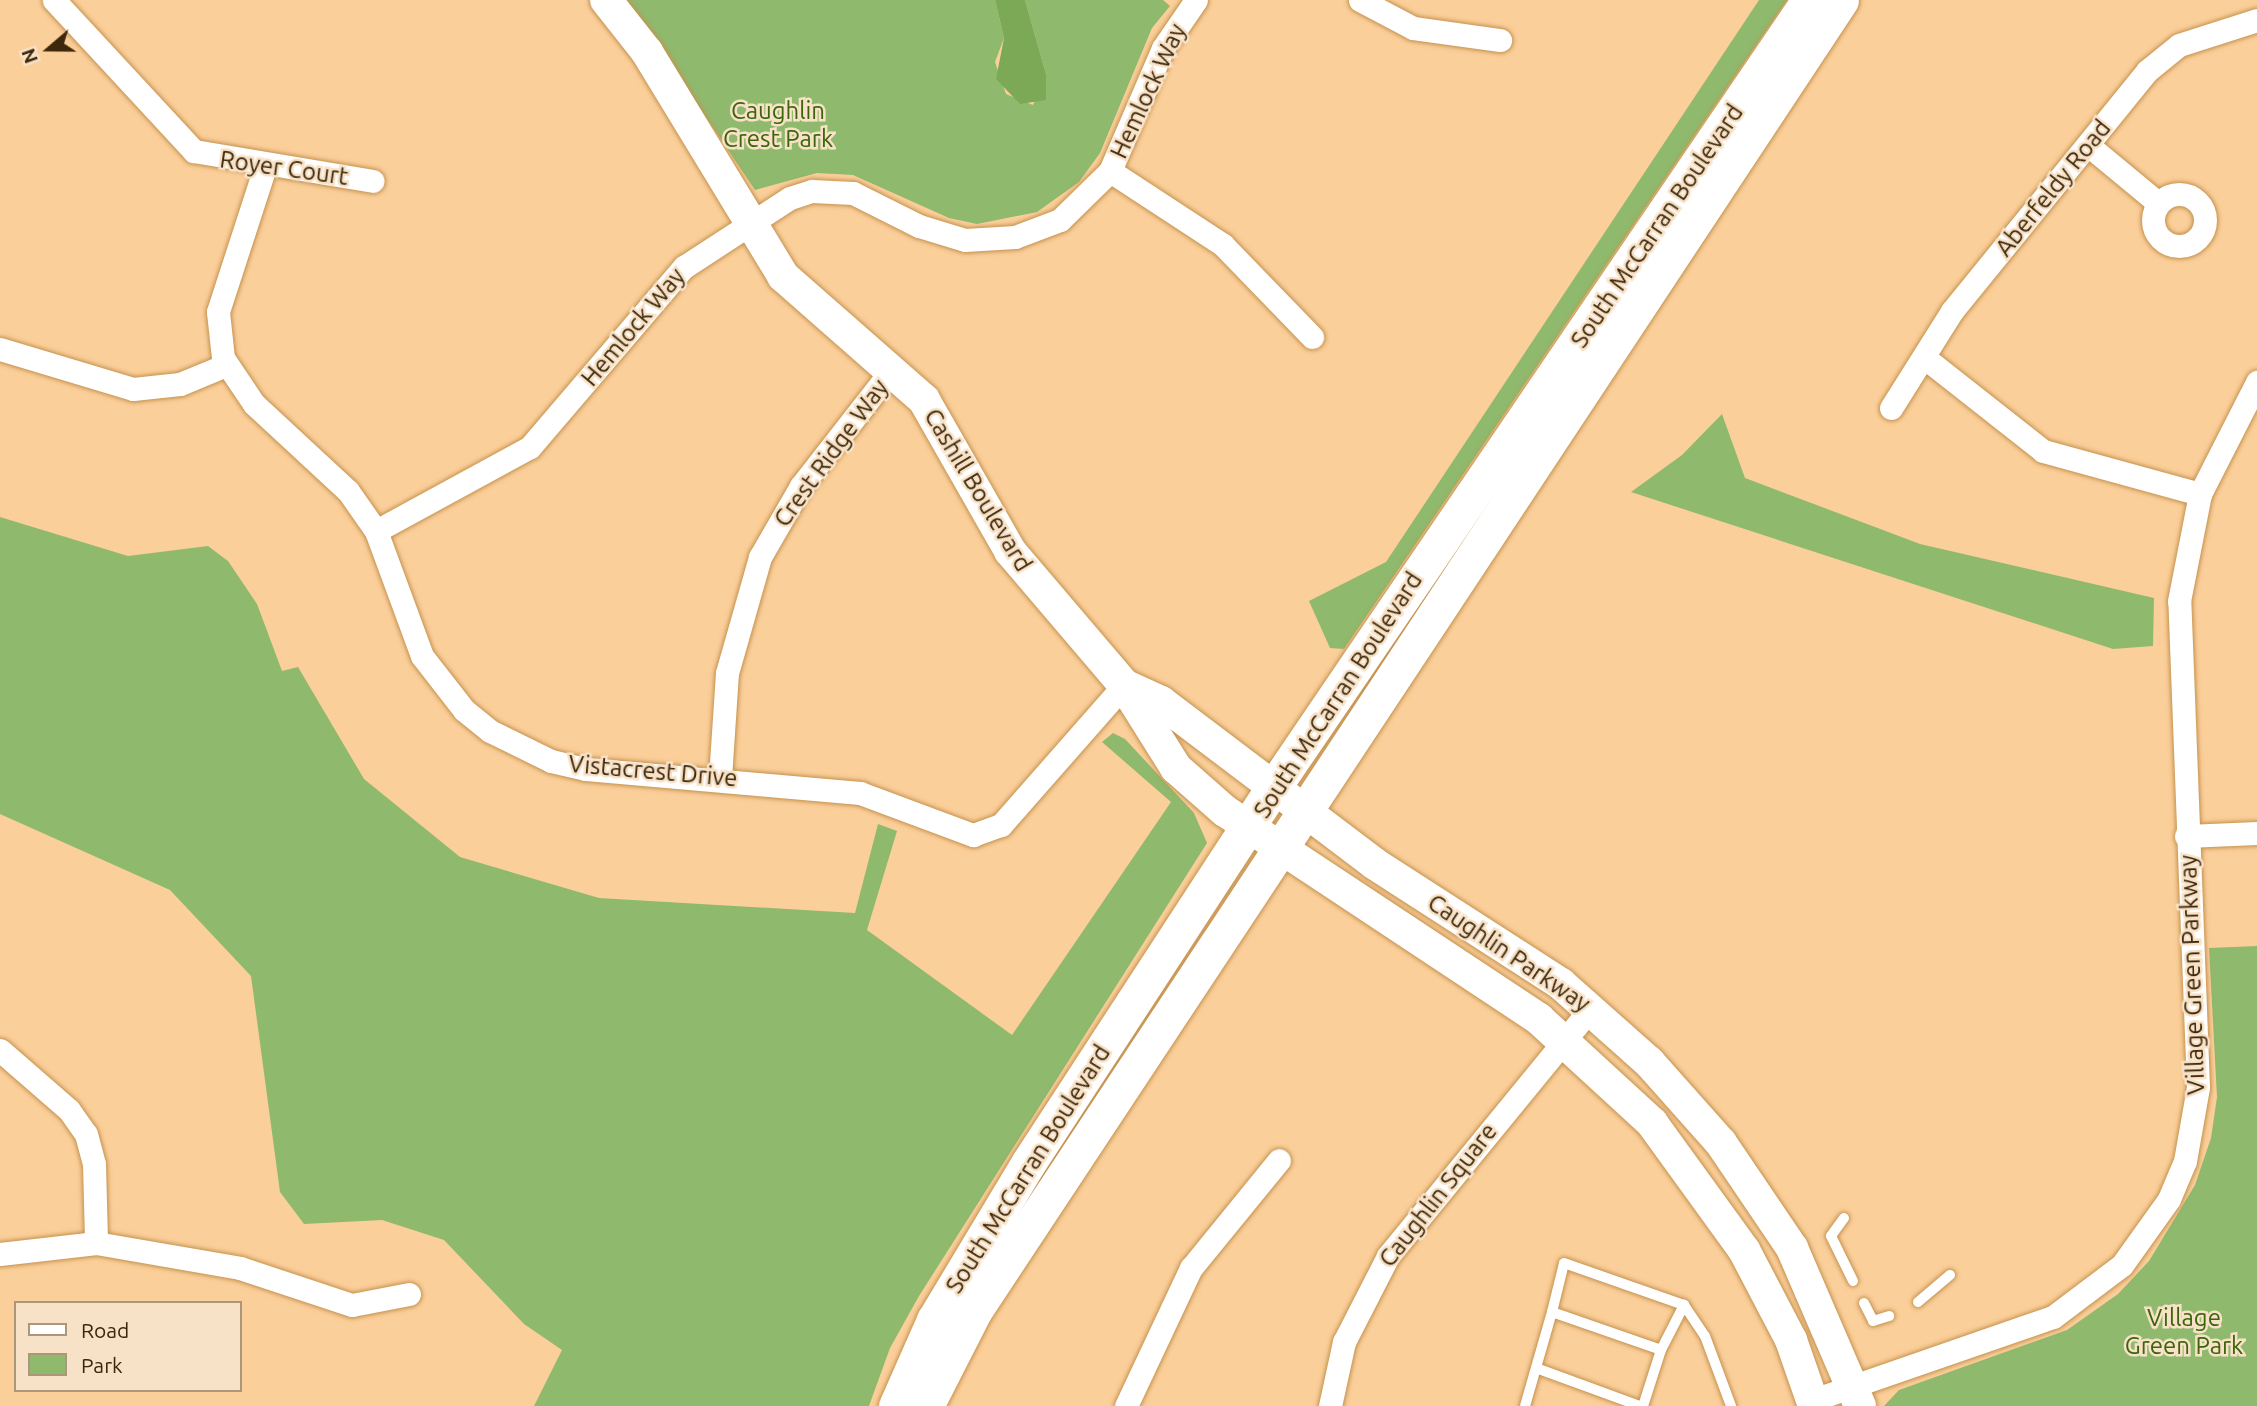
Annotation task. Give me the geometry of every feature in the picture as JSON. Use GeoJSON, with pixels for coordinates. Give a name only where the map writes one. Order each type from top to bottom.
{"type":"FeatureCollection","features":[{"type":"Feature","properties":{"kind":"main road","name":"South McCarran Boulevard"},"geometry":{"type":"LineString","coordinates":[[895,1406],[973,1252],[1251,828],[1273,788],[1809,0]]}},
{"type":"Feature","properties":{"kind":"main road","name":"South McCarran Boulevard"},"geometry":{"type":"LineString","coordinates":[[926,1406],[975,1310],[1284,847],[1304,811],[1841,0]]}},
{"type":"Feature","properties":{"kind":"street","name":"Royer Court"},"geometry":{"type":"LineString","coordinates":[[54,0],[177,140],[213,159],[373,181]]}},
{"type":"Feature","properties":{"kind":"street","name":"Cashill Boulevard"},"geometry":{"type":"LineString","coordinates":[[606,0],[647,52],[748,221],[795,291],[891,371],[936,416],[1022,569],[1124,685],[1176,768],[1251,828],[1284,847]]}},
{"type":"Feature","properties":{"kind":"street","name":"Hemlock Way"},"geometry":{"type":"LineString","coordinates":[[376,531],[530,447],[669,281],[748,221],[790,198],[831,190],[853,193],[942,236],[1003,239],[1060,220],[1110,171],[1163,48],[1196,0]]}},
{"type":"Feature","properties":{"kind":"street"},"geometry":{"type":"LineString","coordinates":[[1360,0],[1413,28],[1500,40]]}},
{"type":"Feature","properties":{"kind":"street","name":"Aberfeldy Road"},"geometry":{"type":"LineString","coordinates":[[1891,408],[1925,358],[1952,311],[2162,57],[2200,35],[2257,20]]}},
{"type":"Feature","properties":{"kind":"street"},"geometry":{"type":"LineString","coordinates":[[2088,145],[2158,203]]}},
{"type":"Feature","properties":{"kind":"street","name":"Vistacrest Drive"},"geometry":{"type":"LineString","coordinates":[[265,167],[218,312],[226,365],[254,404],[325,464],[376,531],[422,656],[464,710],[490,731],[551,761],[586,769],[720,778],[860,793],[958,833],[988,832],[1124,685]]}},
{"type":"Feature","properties":{"kind":"street"},"geometry":{"type":"LineString","coordinates":[[1110,171],[1223,245],[1312,337]]}},
{"type":"Feature","properties":{"kind":"street"},"geometry":{"type":"LineString","coordinates":[[0,349],[133,389],[180,384],[226,365]]}},
{"type":"Feature","properties":{"kind":"street"},"geometry":{"type":"LineString","coordinates":[[1925,358],[2043,451],[2200,494]]}},
{"type":"Feature","properties":{"kind":"street","name":"Crest Ridge Way"},"geometry":{"type":"LineString","coordinates":[[720,778],[729,663],[760,557],[801,486],[891,371]]}},
{"type":"Feature","properties":{"kind":"street","name":"Village Green Parkway"},"geometry":{"type":"LineString","coordinates":[[1808,1404],[1857,1396],[2053,1317],[2090,1294],[2148,1235],[2185,1161],[2196,1108],[2179,601],[2200,494],[2257,384]]}},
{"type":"Feature","properties":{"kind":"street","name":"Cashill Boulevard"},"geometry":{"type":"LineString","coordinates":[[1124,685],[1161,702],[1304,811]]}},
{"type":"Feature","properties":{"kind":"street","name":"Caughlin Parkway"},"geometry":{"type":"LineString","coordinates":[[1304,811],[1591,1008],[1690,1105],[1757,1192],[1814,1293],[1857,1396]]}},
{"type":"Feature","properties":{"kind":"street"},"geometry":{"type":"LineString","coordinates":[[2186,836],[2257,833]]}},
{"type":"Feature","properties":{"kind":"street","name":"Caughlin Parkway"},"geometry":{"type":"LineString","coordinates":[[1284,847],[1564,1040],[1652,1123],[1714,1203],[1770,1296],[1808,1404]]}},
{"type":"Feature","properties":{"kind":"street","name":"Caughlin Square"},"geometry":{"type":"LineString","coordinates":[[1330,1406],[1344,1342],[1388,1256],[1591,1008]]}},
{"type":"Feature","properties":{"kind":"street"},"geometry":{"type":"LineString","coordinates":[[0,1050],[69,1110],[86,1134],[94,1164],[96,1243]]}},
{"type":"Feature","properties":{"kind":"street"},"geometry":{"type":"LineString","coordinates":[[1126,1406],[1191,1268],[1279,1160]]}},
{"type":"Feature","properties":{"kind":"street"},"geometry":{"type":"LineString","coordinates":[[0,1254],[96,1243],[240,1268],[352,1305],[409,1294]]}},
{"type":"Feature","properties":{"kind":"lane"},"geometry":{"type":"LineString","coordinates":[[1844,1218],[1831,1236],[1853,1281]]}},
{"type":"Feature","properties":{"kind":"lane"},"geometry":{"type":"LineString","coordinates":[[1525,1406],[1564,1263],[1684,1305],[1705,1336],[1731,1406]]}},
{"type":"Feature","properties":{"kind":"lane"},"geometry":{"type":"LineString","coordinates":[[1918,1302],[1950,1275]]}},
{"type":"Feature","properties":{"kind":"lane"},"geometry":{"type":"LineString","coordinates":[[1864,1303],[1872,1321],[1889,1316]]}},
{"type":"Feature","properties":{"kind":"lane"},"geometry":{"type":"LineString","coordinates":[[1536,1368],[1641,1406],[1661,1350],[1684,1305]]}},
{"type":"Feature","properties":{"kind":"lane"},"geometry":{"type":"LineString","coordinates":[[1552,1312],[1661,1350]]}},
{"type":"Feature","properties":{"kind":"green space","name":"Caughlin Crest Park"},"geometry":{"type":"Polygon","coordinates":[[[627,0],[995,0],[1004,38],[995,62],[1006,94],[1033,105],[1046,74],[1025,0],[1163,0],[1170,6],[1152,28],[1100,153],[1079,182],[1037,212],[977,224],[949,218],[853,175],[817,173],[755,190],[627,0]]]}},
{"type":"Feature","properties":{"kind":"green space"},"geometry":{"type":"Polygon","coordinates":[[[995,0],[1025,0],[1046,74],[1046,100],[1020,104],[996,79],[1004,38],[995,0]]]}},
{"type":"Feature","properties":{"kind":"green space"},"geometry":{"type":"Polygon","coordinates":[[[1759,0],[1787,0],[1344,649],[1330,648],[1309,601],[1386,562],[1759,0]]]}},
{"type":"Feature","properties":{"kind":"green space"},"geometry":{"type":"Polygon","coordinates":[[[1722,414],[1745,478],[1920,544],[2154,598],[2153,646],[2113,649],[1631,492],[1682,455],[1722,414]]]}},
{"type":"Feature","properties":{"kind":"green space"},"geometry":{"type":"Polygon","coordinates":[[[0,517],[128,556],[208,546],[228,561],[257,604],[282,671],[298,667],[364,779],[460,857],[599,898],[855,913],[878,824],[897,831],[867,930],[1012,1035],[1171,802],[1102,742],[1113,733],[1125,739],[1194,813],[1207,843],[919,1296],[890,1348],[869,1406],[534,1406],[562,1350],[524,1324],[444,1240],[382,1220],[304,1224],[280,1192],[251,976],[170,890],[0,814],[0,517]]]}},
{"type":"Feature","properties":{"kind":"green space","name":"Village Green Park"},"geometry":{"type":"Polygon","coordinates":[[[2257,946],[2257,1406],[1884,1406],[1899,1390],[2067,1330],[2118,1294],[2149,1261],[2195,1185],[2211,1138],[2217,1097],[2209,948],[2257,946]]]}}]}
